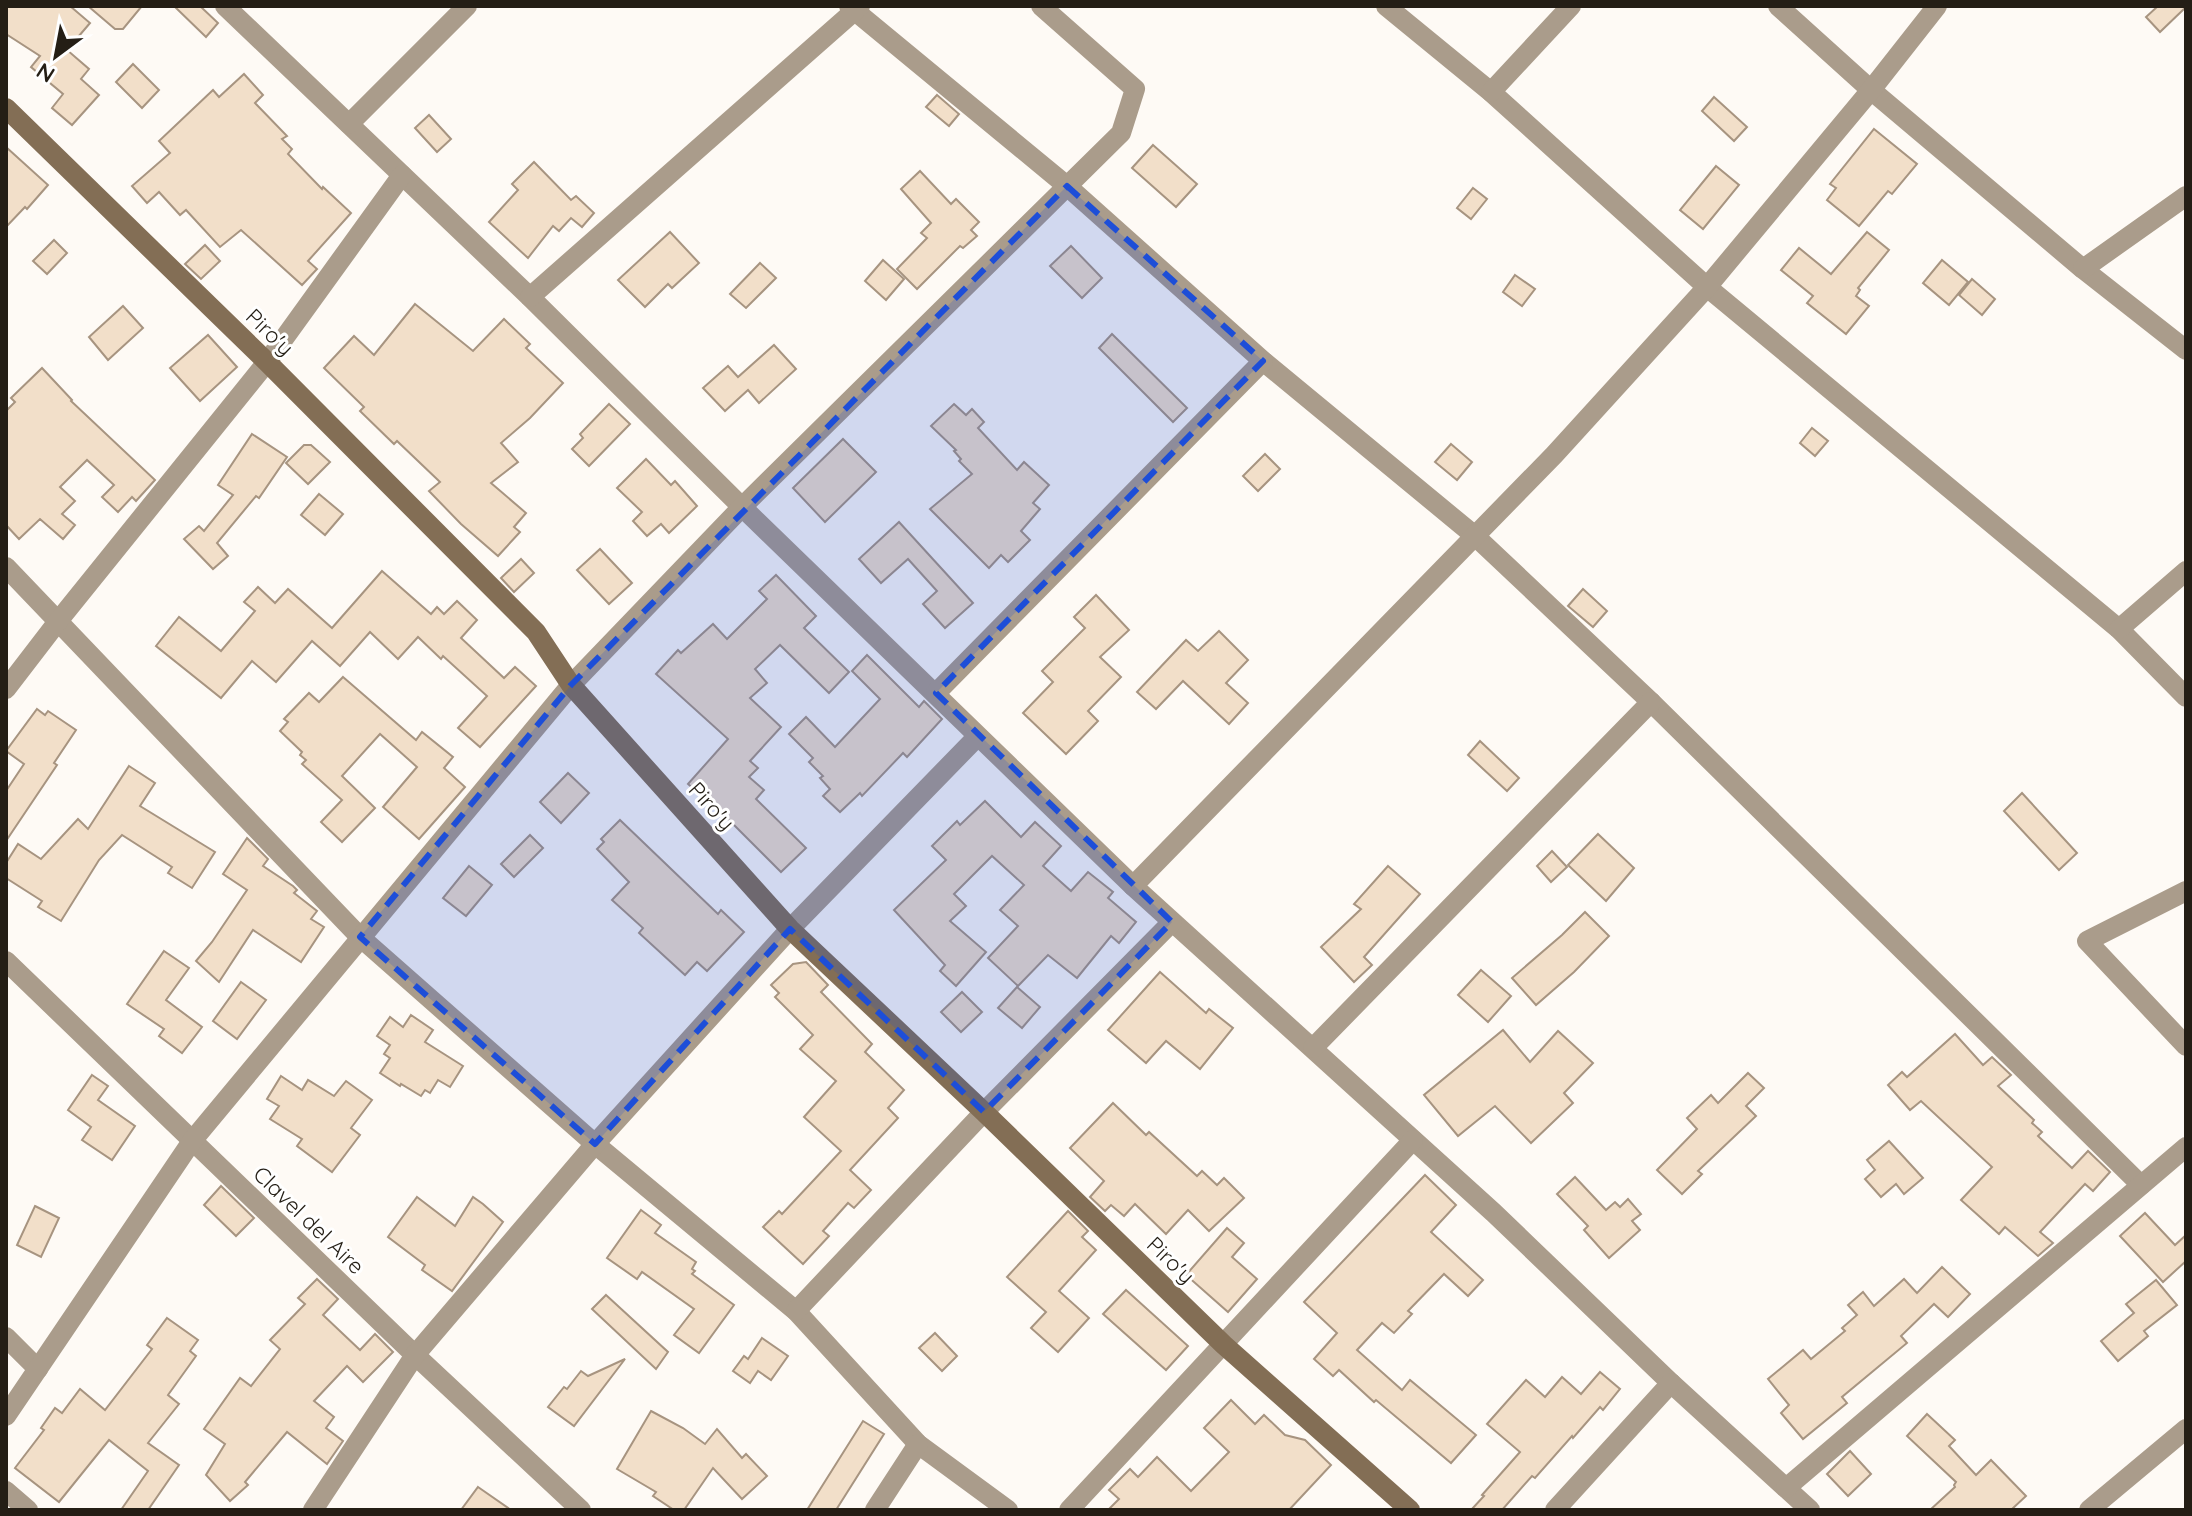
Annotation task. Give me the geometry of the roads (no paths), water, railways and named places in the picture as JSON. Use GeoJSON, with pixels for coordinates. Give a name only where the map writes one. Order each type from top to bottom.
{"type":"FeatureCollection","features":[{"type":"Feature","properties":{"kind":"main road","name":"Piro'y"},"geometry":{"type":"LineString","coordinates":[[6,108],[267,362],[536,632],[571,685],[790,929],[1224,1345],[1410,1510]]}},
{"type":"Feature","properties":{"kind":"street"},"geometry":{"type":"LineString","coordinates":[[225,6],[530,297],[936,693],[977,737],[1133,886],[1494,1213],[1671,1383],[1810,1510]]}},
{"type":"Feature","properties":{"kind":"street"},"geometry":{"type":"LineString","coordinates":[[349,124],[467,6]]}},
{"type":"Feature","properties":{"kind":"street"},"geometry":{"type":"LineString","coordinates":[[6,1416],[192,1141],[571,685],[742,507],[1121,133],[1135,89],[1041,6]]}},
{"type":"Feature","properties":{"kind":"street"},"geometry":{"type":"LineString","coordinates":[[1386,6],[1491,92],[1707,287],[2119,629],[2186,697]]}},
{"type":"Feature","properties":{"kind":"street"},"geometry":{"type":"LineString","coordinates":[[1491,92],[1571,6]]}},
{"type":"Feature","properties":{"kind":"street"},"geometry":{"type":"LineString","coordinates":[[1778,6],[1871,90],[2083,269],[2186,350]]}},
{"type":"Feature","properties":{"kind":"street"},"geometry":{"type":"LineString","coordinates":[[1133,886],[1554,455],[1707,287],[1937,6]]}},
{"type":"Feature","properties":{"kind":"street"},"geometry":{"type":"LineString","coordinates":[[530,297],[854,8],[1067,186],[1263,361],[1475,536],[1651,702],[2141,1185]]}},
{"type":"Feature","properties":{"kind":"street"},"geometry":{"type":"LineString","coordinates":[[6,689],[267,362],[402,175]]}},
{"type":"Feature","properties":{"kind":"street"},"geometry":{"type":"LineString","coordinates":[[2083,269],[2186,196]]}},
{"type":"Feature","properties":{"kind":"street"},"geometry":{"type":"LineString","coordinates":[[936,693],[1263,361]]}},
{"type":"Feature","properties":{"kind":"street"},"geometry":{"type":"LineString","coordinates":[[6,567],[360,937],[595,1144],[796,1311],[918,1444],[1008,1510]]}},
{"type":"Feature","properties":{"kind":"street"},"geometry":{"type":"LineString","coordinates":[[2119,629],[2186,571]]}},
{"type":"Feature","properties":{"kind":"street"},"geometry":{"type":"LineString","coordinates":[[1313,1048],[1651,702]]}},
{"type":"Feature","properties":{"kind":"street"},"geometry":{"type":"LineString","coordinates":[[313,1510],[415,1355],[595,1144],[790,929],[977,737]]}},
{"type":"Feature","properties":{"kind":"street"},"geometry":{"type":"LineString","coordinates":[[2186,891],[2087,941],[2186,1046]]}},
{"type":"Feature","properties":{"kind":"street"},"geometry":{"type":"LineString","coordinates":[[796,1311],[984,1112],[1172,922]]}},
{"type":"Feature","properties":{"kind":"street","name":"Clavel del Aire"},"geometry":{"type":"LineString","coordinates":[[6,961],[415,1355],[581,1510]]}},
{"type":"Feature","properties":{"kind":"street"},"geometry":{"type":"LineString","coordinates":[[1069,1510],[1413,1140]]}},
{"type":"Feature","properties":{"kind":"street"},"geometry":{"type":"LineString","coordinates":[[1786,1488],[2186,1147]]}},
{"type":"Feature","properties":{"kind":"street"},"geometry":{"type":"LineString","coordinates":[[6,1337],[38,1369]]}},
{"type":"Feature","properties":{"kind":"street"},"geometry":{"type":"LineString","coordinates":[[1555,1510],[1671,1383]]}},
{"type":"Feature","properties":{"kind":"street"},"geometry":{"type":"LineString","coordinates":[[2089,1510],[2186,1429]]}},
{"type":"Feature","properties":{"kind":"street"},"geometry":{"type":"LineString","coordinates":[[875,1510],[918,1444]]}},
{"type":"Feature","properties":{"kind":"street"},"geometry":{"type":"LineString","coordinates":[[6,1491],[28,1510]]}}]}
